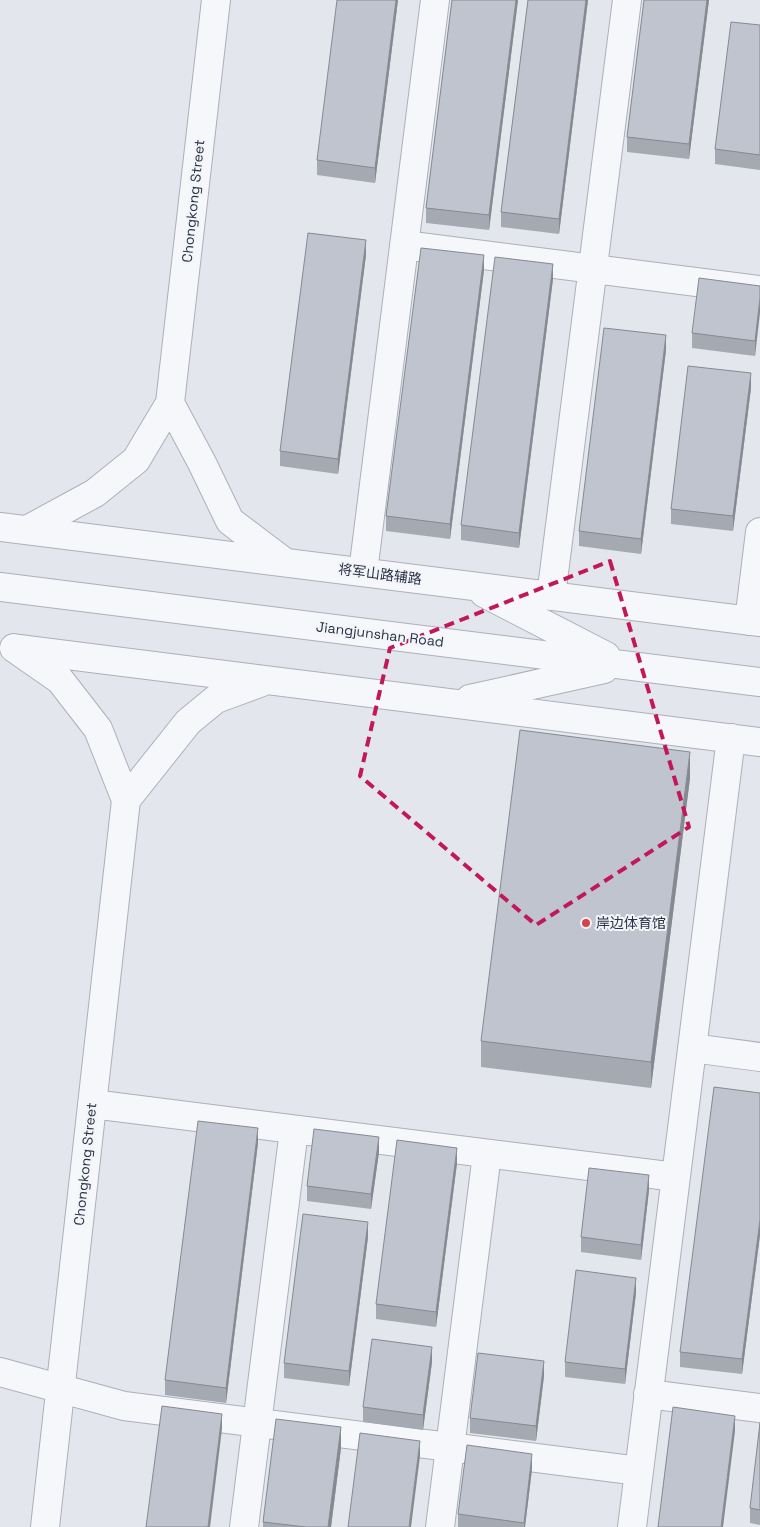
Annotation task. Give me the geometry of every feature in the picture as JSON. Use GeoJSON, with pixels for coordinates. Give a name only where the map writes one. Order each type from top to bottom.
{"type":"FeatureCollection","features":[{"type":"Feature","properties":{"kind":"street","name":"Chongkong Street"},"geometry":{"type":"LineString","coordinates":[[27,530],[95,493],[136,460],[170,403],[216,0]]}},
{"type":"Feature","properties":{"kind":"street"},"geometry":{"type":"LineString","coordinates":[[363,572],[435,0]]}},
{"type":"Feature","properties":{"kind":"street"},"geometry":{"type":"LineString","coordinates":[[551,596],[626,0]]}},
{"type":"Feature","properties":{"kind":"street"},"geometry":{"type":"LineString","coordinates":[[404,245],[760,290]]}},
{"type":"Feature","properties":{"kind":"street"},"geometry":{"type":"LineString","coordinates":[[170,403],[230,521],[283,562]]}},
{"type":"Feature","properties":{"kind":"street","name":"将军山路辅路"},"geometry":{"type":"LineString","coordinates":[[0,527],[754,621]]}},
{"type":"Feature","properties":{"kind":"street"},"geometry":{"type":"LineString","coordinates":[[754,621],[760,532]]}},
{"type":"Feature","properties":{"kind":"street"},"geometry":{"type":"LineString","coordinates":[[467,585],[622,665]]}},
{"type":"Feature","properties":{"kind":"street","name":"Jiangjunshan Road"},"geometry":{"type":"LineString","coordinates":[[0,586],[760,682]]}},
{"type":"Feature","properties":{"kind":"street","name":"Chongkong Street"},"geometry":{"type":"LineString","coordinates":[[7,647],[60,680],[98,729],[126,800],[45,1527]]}},
{"type":"Feature","properties":{"kind":"street"},"geometry":{"type":"LineString","coordinates":[[7,647],[760,742]]}},
{"type":"Feature","properties":{"kind":"street"},"geometry":{"type":"LineString","coordinates":[[453,703],[622,665]]}},
{"type":"Feature","properties":{"kind":"street"},"geometry":{"type":"LineString","coordinates":[[126,800],[188,722],[216,698],[267,680]]}},
{"type":"Feature","properties":{"kind":"street"},"geometry":{"type":"LineString","coordinates":[[632,1527],[731,738]]}},
{"type":"Feature","properties":{"kind":"street"},"geometry":{"type":"LineString","coordinates":[[692,1048],[760,1056]]}},
{"type":"Feature","properties":{"kind":"street"},"geometry":{"type":"LineString","coordinates":[[92,1104],[676,1178]]}},
{"type":"Feature","properties":{"kind":"street"},"geometry":{"type":"LineString","coordinates":[[244,1527],[294,1130]]}},
{"type":"Feature","properties":{"kind":"street"},"geometry":{"type":"LineString","coordinates":[[440,1527],[486,1154]]}},
{"type":"Feature","properties":{"kind":"street"},"geometry":{"type":"LineString","coordinates":[[0,1372],[124,1406],[639,1471]]}},
{"type":"Feature","properties":{"kind":"street"},"geometry":{"type":"LineString","coordinates":[[648,1394],[760,1408]]}},
{"type":"Feature","properties":{"kind":"highlighted area"},"geometry":{"type":"Polygon","coordinates":[[[610,561],[689,827],[536,925],[360,776],[390,648],[610,561]]]}},
{"type":"Feature","properties":{"kind":"building"},"geometry":{"type":"Polygon","coordinates":[[[337,0],[396,0],[375,168],[317,160],[337,0]]]}},
{"type":"Feature","properties":{"kind":"building"},"geometry":{"type":"Polygon","coordinates":[[[452,0],[516,0],[489,215],[426,208],[452,0]]]}},
{"type":"Feature","properties":{"kind":"building"},"geometry":{"type":"Polygon","coordinates":[[[528,0],[586,0],[559,219],[501,212],[528,0]]]}},
{"type":"Feature","properties":{"kind":"building"},"geometry":{"type":"Polygon","coordinates":[[[644,0],[707,0],[689,144],[627,137],[644,0]]]}},
{"type":"Feature","properties":{"kind":"building"},"geometry":{"type":"Polygon","coordinates":[[[731,22],[760,25],[760,155],[715,149],[731,22]]]}},
{"type":"Feature","properties":{"kind":"building"},"geometry":{"type":"Polygon","coordinates":[[[308,233],[366,240],[338,459],[280,451],[308,233]]]}},
{"type":"Feature","properties":{"kind":"building"},"geometry":{"type":"Polygon","coordinates":[[[421,248],[484,255],[450,524],[386,516],[421,248]]]}},
{"type":"Feature","properties":{"kind":"building"},"geometry":{"type":"Polygon","coordinates":[[[495,257],[553,264],[519,533],[461,525],[495,257]]]}},
{"type":"Feature","properties":{"kind":"building"},"geometry":{"type":"Polygon","coordinates":[[[699,278],[760,286],[755,341],[692,333],[699,278]]]}},
{"type":"Feature","properties":{"kind":"building"},"geometry":{"type":"Polygon","coordinates":[[[604,328],[666,335],[641,539],[579,531],[604,328]]]}},
{"type":"Feature","properties":{"kind":"building"},"geometry":{"type":"Polygon","coordinates":[[[688,366],[751,373],[733,516],[671,509],[688,366]]]}},
{"type":"Feature","properties":{"kind":"building","name":"岸边体育馆"},"geometry":{"type":"Polygon","coordinates":[[[520,730],[690,752],[651,1062],[481,1041],[520,730]]]}},
{"type":"Feature","properties":{"kind":"building"},"geometry":{"type":"Polygon","coordinates":[[[714,1087],[760,1093],[760,1220],[742,1359],[680,1352],[714,1087]]]}},
{"type":"Feature","properties":{"kind":"building"},"geometry":{"type":"Polygon","coordinates":[[[198,1121],[258,1128],[226,1388],[165,1380],[198,1121]]]}},
{"type":"Feature","properties":{"kind":"building"},"geometry":{"type":"Polygon","coordinates":[[[314,1129],[379,1137],[371,1194],[307,1186],[314,1129]]]}},
{"type":"Feature","properties":{"kind":"building"},"geometry":{"type":"Polygon","coordinates":[[[397,1140],[457,1148],[436,1312],[376,1304],[397,1140]]]}},
{"type":"Feature","properties":{"kind":"building"},"geometry":{"type":"Polygon","coordinates":[[[589,1168],[649,1175],[641,1245],[581,1237],[589,1168]]]}},
{"type":"Feature","properties":{"kind":"building"},"geometry":{"type":"Polygon","coordinates":[[[303,1214],[368,1222],[349,1371],[284,1363],[303,1214]]]}},
{"type":"Feature","properties":{"kind":"building"},"geometry":{"type":"Polygon","coordinates":[[[576,1270],[636,1278],[625,1369],[565,1362],[576,1270]]]}},
{"type":"Feature","properties":{"kind":"building"},"geometry":{"type":"Polygon","coordinates":[[[372,1339],[432,1347],[423,1415],[363,1407],[372,1339]]]}},
{"type":"Feature","properties":{"kind":"building"},"geometry":{"type":"Polygon","coordinates":[[[478,1353],[544,1361],[536,1426],[470,1418],[478,1353]]]}},
{"type":"Feature","properties":{"kind":"building"},"geometry":{"type":"Polygon","coordinates":[[[162,1406],[222,1414],[208,1527],[146,1527],[162,1406]]]}},
{"type":"Feature","properties":{"kind":"building"},"geometry":{"type":"Polygon","coordinates":[[[673,1407],[735,1416],[721,1527],[658,1527],[673,1407]]]}},
{"type":"Feature","properties":{"kind":"building"},"geometry":{"type":"Polygon","coordinates":[[[276,1419],[341,1427],[328,1527],[306,1527],[263,1522],[276,1419]]]}},
{"type":"Feature","properties":{"kind":"building"},"geometry":{"type":"Polygon","coordinates":[[[760,1423],[760,1510],[750,1508],[760,1423]]]}},
{"type":"Feature","properties":{"kind":"building"},"geometry":{"type":"Polygon","coordinates":[[[360,1433],[420,1441],[409,1527],[348,1527],[360,1433]]]}},
{"type":"Feature","properties":{"kind":"building"},"geometry":{"type":"Polygon","coordinates":[[[467,1445],[532,1454],[524,1523],[458,1514],[467,1445]]]}},
{"type":"Feature","properties":{"kind":"place","name":"岸边体育馆"},"geometry":{"type":"Point","coordinates":[586,923]}}]}
